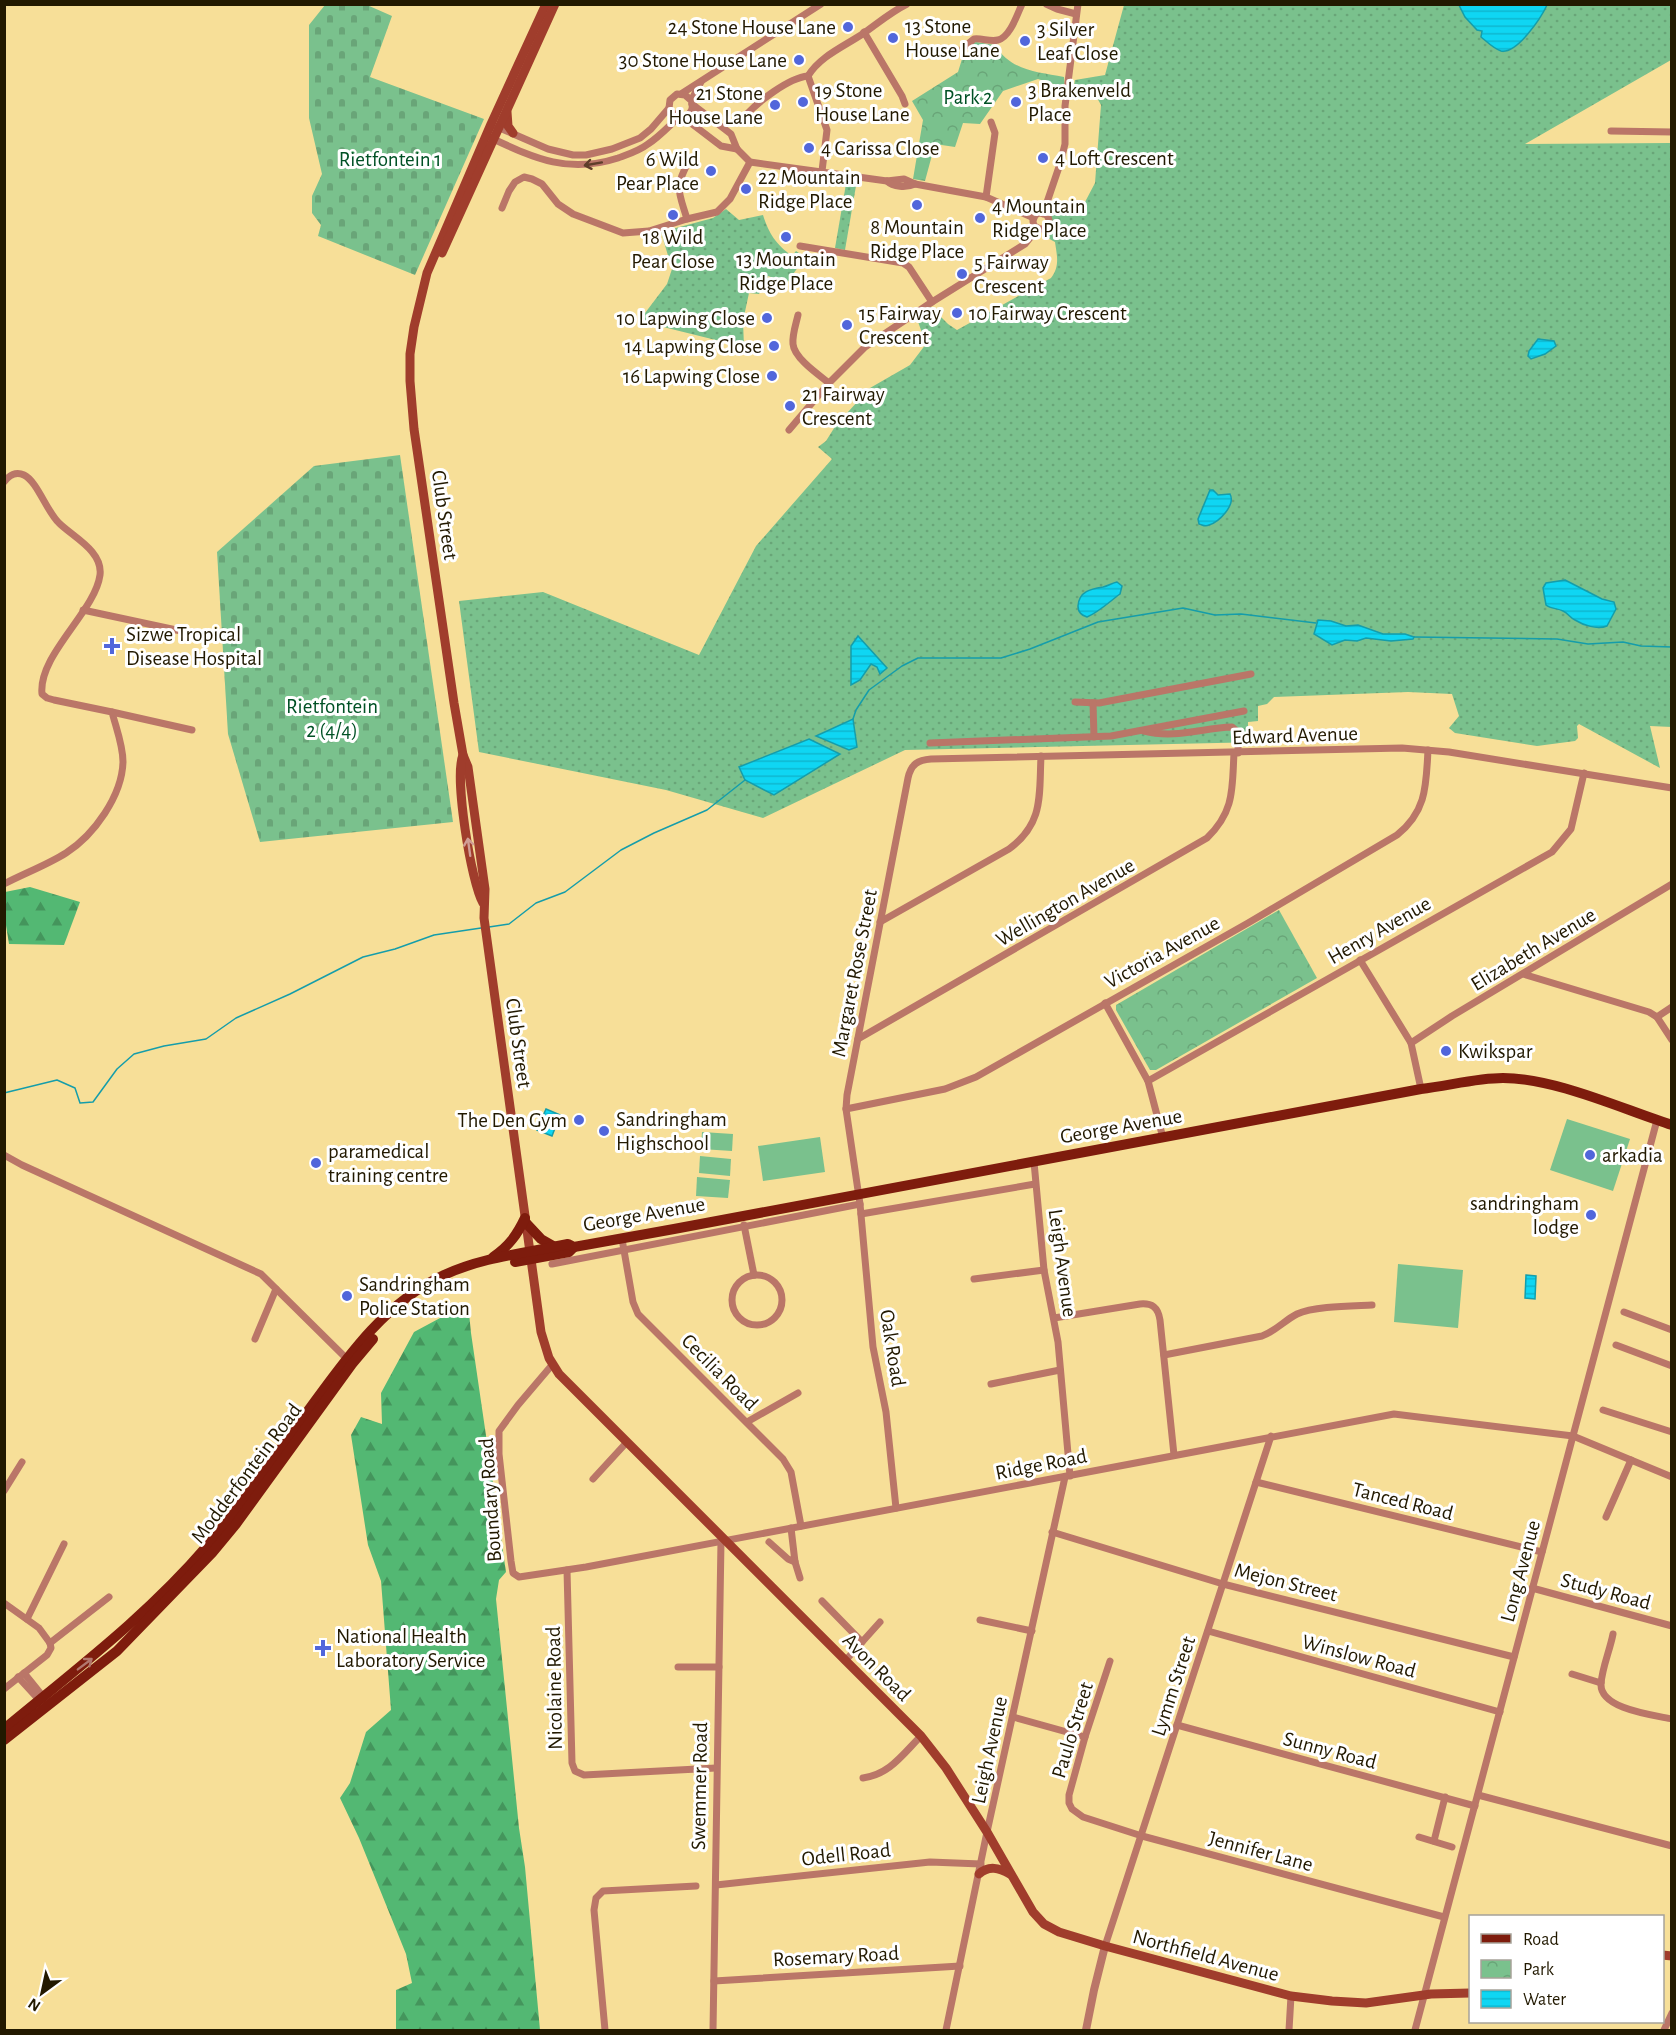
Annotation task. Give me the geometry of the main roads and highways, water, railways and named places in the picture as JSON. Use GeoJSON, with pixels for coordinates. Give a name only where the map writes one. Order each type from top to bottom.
{"type":"FeatureCollection","features":[{"type":"Feature","properties":{"kind":"main road","name":"Club Street"},"geometry":{"type":"LineString","coordinates":[[530,1256],[483,903],[475,883],[466,827],[460,768],[463,755],[414,429],[410,381],[414,327],[427,273],[491,138],[546,4]]}},
{"type":"Feature","properties":{"kind":"main road","name":"Club Street"},"geometry":{"type":"LineString","coordinates":[[495,126],[507,110],[555,4]]}},
{"type":"Feature","properties":{"kind":"main road"},"geometry":{"type":"LineString","coordinates":[[507,110],[508,126],[513,133]]}},
{"type":"Feature","properties":{"kind":"main road","name":"George Avenue"},"geometry":{"type":"LineString","coordinates":[[530,1256],[568,1244],[574,1247],[623,1244],[859,1199],[1034,1162],[1421,1089],[1493,1078],[1531,1080],[1567,1089],[1657,1120],[1671,1122]]}},
{"type":"Feature","properties":{"kind":"main road"},"geometry":{"type":"LineString","coordinates":[[488,1261],[510,1244],[525,1220],[541,1239],[555,1247]]}},
{"type":"Feature","properties":{"kind":"main road","name":"George Avenue"},"geometry":{"type":"LineString","coordinates":[[530,1256],[569,1252],[574,1247]]}},
{"type":"Feature","properties":{"kind":"main road","name":"Modderfontein Road"},"geometry":{"type":"LineString","coordinates":[[4,1740],[127,1628],[205,1548],[377,1324],[419,1288],[444,1275],[488,1261],[530,1256]]}},
{"type":"Feature","properties":{"kind":"main road","name":"Modderfontein Road"},"geometry":{"type":"LineString","coordinates":[[350,1361],[423,1293],[447,1280],[471,1271],[530,1256]]}},
{"type":"Feature","properties":{"kind":"main road","name":"Avon Road"},"geometry":{"type":"LineString","coordinates":[[530,1256],[541,1332],[552,1365],[723,1541],[921,1736],[946,1768],[987,1832]]}},
{"type":"Feature","properties":{"kind":"main road","name":"Modderfontein Road"},"geometry":{"type":"LineString","coordinates":[[4,1729],[44,1702]]}},
{"type":"Feature","properties":{"kind":"main road","name":"Northfield Avenue"},"geometry":{"type":"LineString","coordinates":[[987,1832],[1033,1912],[1044,1924],[1059,1932],[1291,1996],[1366,2003],[1424,1995],[1469,1994]]}},
{"type":"Feature","properties":{"kind":"main road"},"geometry":{"type":"LineString","coordinates":[[980,1869],[1001,1869],[1010,1874]]}},
{"type":"Feature","properties":{"kind":"water"},"geometry":{"type":"Polygon","coordinates":[[[1459,4],[1547,5],[1540,18],[1521,41],[1514,47],[1501,51],[1481,37],[1482,31],[1477,30],[1465,17],[1459,4]]]}},
{"type":"Feature","properties":{"kind":"water"},"geometry":{"type":"Polygon","coordinates":[[[1538,339],[1554,341],[1556,346],[1545,354],[1531,359],[1528,356],[1529,351],[1538,339]]]}},
{"type":"Feature","properties":{"kind":"water"},"geometry":{"type":"Polygon","coordinates":[[[1210,490],[1218,495],[1230,494],[1231,503],[1222,517],[1205,526],[1199,524],[1198,519],[1210,490]]]}},
{"type":"Feature","properties":{"kind":"water"},"geometry":{"type":"Polygon","coordinates":[[[1565,580],[1602,599],[1614,602],[1616,609],[1607,626],[1586,625],[1561,610],[1546,605],[1543,588],[1546,583],[1565,580]]]}},
{"type":"Feature","properties":{"kind":"water"},"geometry":{"type":"Polygon","coordinates":[[[1117,582],[1122,586],[1120,594],[1087,617],[1081,613],[1078,606],[1083,594],[1117,582]]]}},
{"type":"Feature","properties":{"kind":"water"},"geometry":{"type":"Polygon","coordinates":[[[1318,620],[1346,626],[1358,625],[1383,634],[1405,634],[1414,637],[1391,641],[1366,638],[1357,641],[1345,640],[1332,645],[1314,634],[1318,620]]]}},
{"type":"Feature","properties":{"kind":"water"},"geometry":{"type":"Polygon","coordinates":[[[858,636],[887,668],[880,674],[877,667],[871,664],[860,680],[851,685],[851,646],[858,636]]]}},
{"type":"Feature","properties":{"kind":"water"},"geometry":{"type":"Polygon","coordinates":[[[853,719],[857,747],[849,750],[816,736],[853,719]]]}},
{"type":"Feature","properties":{"kind":"water"},"geometry":{"type":"Polygon","coordinates":[[[809,739],[840,754],[774,795],[745,780],[739,767],[809,739]]]}},
{"type":"Feature","properties":{"kind":"water"},"geometry":{"type":"Polygon","coordinates":[[[546,1109],[560,1115],[552,1136],[537,1130],[546,1109]]]}},
{"type":"Feature","properties":{"kind":"water"},"geometry":{"type":"Polygon","coordinates":[[[1526,1275],[1536,1276],[1535,1299],[1525,1298],[1526,1275]]]}},
{"type":"Feature","properties":{"kind":"waterway"},"geometry":{"type":"LineString","coordinates":[[853,719],[869,690],[902,666],[918,658],[1001,658],[1098,622],[1183,608],[1215,615],[1241,614],[1316,623]]}},
{"type":"Feature","properties":{"kind":"waterway"},"geometry":{"type":"LineString","coordinates":[[1414,637],[1557,639],[1588,644],[1623,642],[1641,646],[1672,647]]}},
{"type":"Feature","properties":{"kind":"waterway"},"geometry":{"type":"LineString","coordinates":[[489,927],[509,924],[536,903],[565,892],[621,850],[707,810],[745,780]]}},
{"type":"Feature","properties":{"kind":"waterway"},"geometry":{"type":"LineString","coordinates":[[4,1093],[57,1080],[75,1088],[80,1103],[93,1102],[117,1069],[134,1054],[206,1039],[236,1018],[363,957],[395,949],[434,935],[481,928]]}},
{"type":"Feature","properties":{"kind":"place","name":"24 Stone House Lane"},"geometry":{"type":"Point","coordinates":[848,27]}},
{"type":"Feature","properties":{"kind":"place","name":"13 Stone House Lane"},"geometry":{"type":"Point","coordinates":[893,38]}},
{"type":"Feature","properties":{"kind":"place","name":"3 Silver Leaf Close"},"geometry":{"type":"Point","coordinates":[1025,41]}},
{"type":"Feature","properties":{"kind":"place","name":"30 Stone House Lane"},"geometry":{"type":"Point","coordinates":[799,60]}},
{"type":"Feature","properties":{"kind":"place","name":"19 Stone House Lane"},"geometry":{"type":"Point","coordinates":[803,102]}},
{"type":"Feature","properties":{"kind":"place","name":"3 Brakenveld Place"},"geometry":{"type":"Point","coordinates":[1016,102]}},
{"type":"Feature","properties":{"kind":"place","name":"21 Stone House Lane"},"geometry":{"type":"Point","coordinates":[775,105]}},
{"type":"Feature","properties":{"kind":"place","name":"4 Carissa Close"},"geometry":{"type":"Point","coordinates":[809,148]}},
{"type":"Feature","properties":{"kind":"place","name":"4 Loft Crescent"},"geometry":{"type":"Point","coordinates":[1043,158]}},
{"type":"Feature","properties":{"kind":"place","name":"6 Wild Pear Place"},"geometry":{"type":"Point","coordinates":[711,171]}},
{"type":"Feature","properties":{"kind":"place","name":"22 Mountain Ridge Place"},"geometry":{"type":"Point","coordinates":[746,189]}},
{"type":"Feature","properties":{"kind":"place","name":"8 Mountain Ridge Place"},"geometry":{"type":"Point","coordinates":[917,205]}},
{"type":"Feature","properties":{"kind":"place","name":"18 Wild Pear Close"},"geometry":{"type":"Point","coordinates":[673,215]}},
{"type":"Feature","properties":{"kind":"place","name":"4 Mountain Ridge Place"},"geometry":{"type":"Point","coordinates":[980,218]}},
{"type":"Feature","properties":{"kind":"place","name":"13 Mountain Ridge Place"},"geometry":{"type":"Point","coordinates":[786,237]}},
{"type":"Feature","properties":{"kind":"place","name":"5 Fairway Crescent"},"geometry":{"type":"Point","coordinates":[962,274]}},
{"type":"Feature","properties":{"kind":"place","name":"10 Fairway Crescent"},"geometry":{"type":"Point","coordinates":[957,313]}},
{"type":"Feature","properties":{"kind":"place","name":"10 Lapwing Close"},"geometry":{"type":"Point","coordinates":[767,318]}},
{"type":"Feature","properties":{"kind":"place","name":"15 Fairway Crescent"},"geometry":{"type":"Point","coordinates":[847,325]}},
{"type":"Feature","properties":{"kind":"place","name":"14 Lapwing Close"},"geometry":{"type":"Point","coordinates":[774,346]}},
{"type":"Feature","properties":{"kind":"place","name":"16 Lapwing Close"},"geometry":{"type":"Point","coordinates":[772,376]}},
{"type":"Feature","properties":{"kind":"place","name":"21 Fairway Crescent"},"geometry":{"type":"Point","coordinates":[790,406]}},
{"type":"Feature","properties":{"kind":"place","name":"Sizwe Tropical Disease Hospital"},"geometry":{"type":"Point","coordinates":[112,646]}},
{"type":"Feature","properties":{"kind":"place","name":"Kwikspar"},"geometry":{"type":"Point","coordinates":[1446,1051]}},
{"type":"Feature","properties":{"kind":"place","name":"The Den Gym"},"geometry":{"type":"Point","coordinates":[579,1120]}},
{"type":"Feature","properties":{"kind":"place","name":"Sandringham Highschool"},"geometry":{"type":"Point","coordinates":[604,1131]}},
{"type":"Feature","properties":{"kind":"place","name":"arkadia"},"geometry":{"type":"Point","coordinates":[1590,1155]}},
{"type":"Feature","properties":{"kind":"place","name":"paramedical training centre"},"geometry":{"type":"Point","coordinates":[316,1163]}},
{"type":"Feature","properties":{"kind":"place","name":"sandringham lodge"},"geometry":{"type":"Point","coordinates":[1591,1215]}},
{"type":"Feature","properties":{"kind":"place","name":"Sandringham Police Station"},"geometry":{"type":"Point","coordinates":[347,1296]}},
{"type":"Feature","properties":{"kind":"place","name":"National Health Laboratory Service"},"geometry":{"type":"Point","coordinates":[323,1648]}},
{"type":"Feature","properties":{"kind":"park label","name":"Park 2"},"geometry":{"type":"Point","coordinates":[968,97]}},
{"type":"Feature","properties":{"kind":"park label","name":"Rietfontein 1"},"geometry":{"type":"Point","coordinates":[390,159]}},
{"type":"Feature","properties":{"kind":"park label","name":"Rietfontein 2 (4/4)"},"geometry":{"type":"Point","coordinates":[332,718]}}]}
